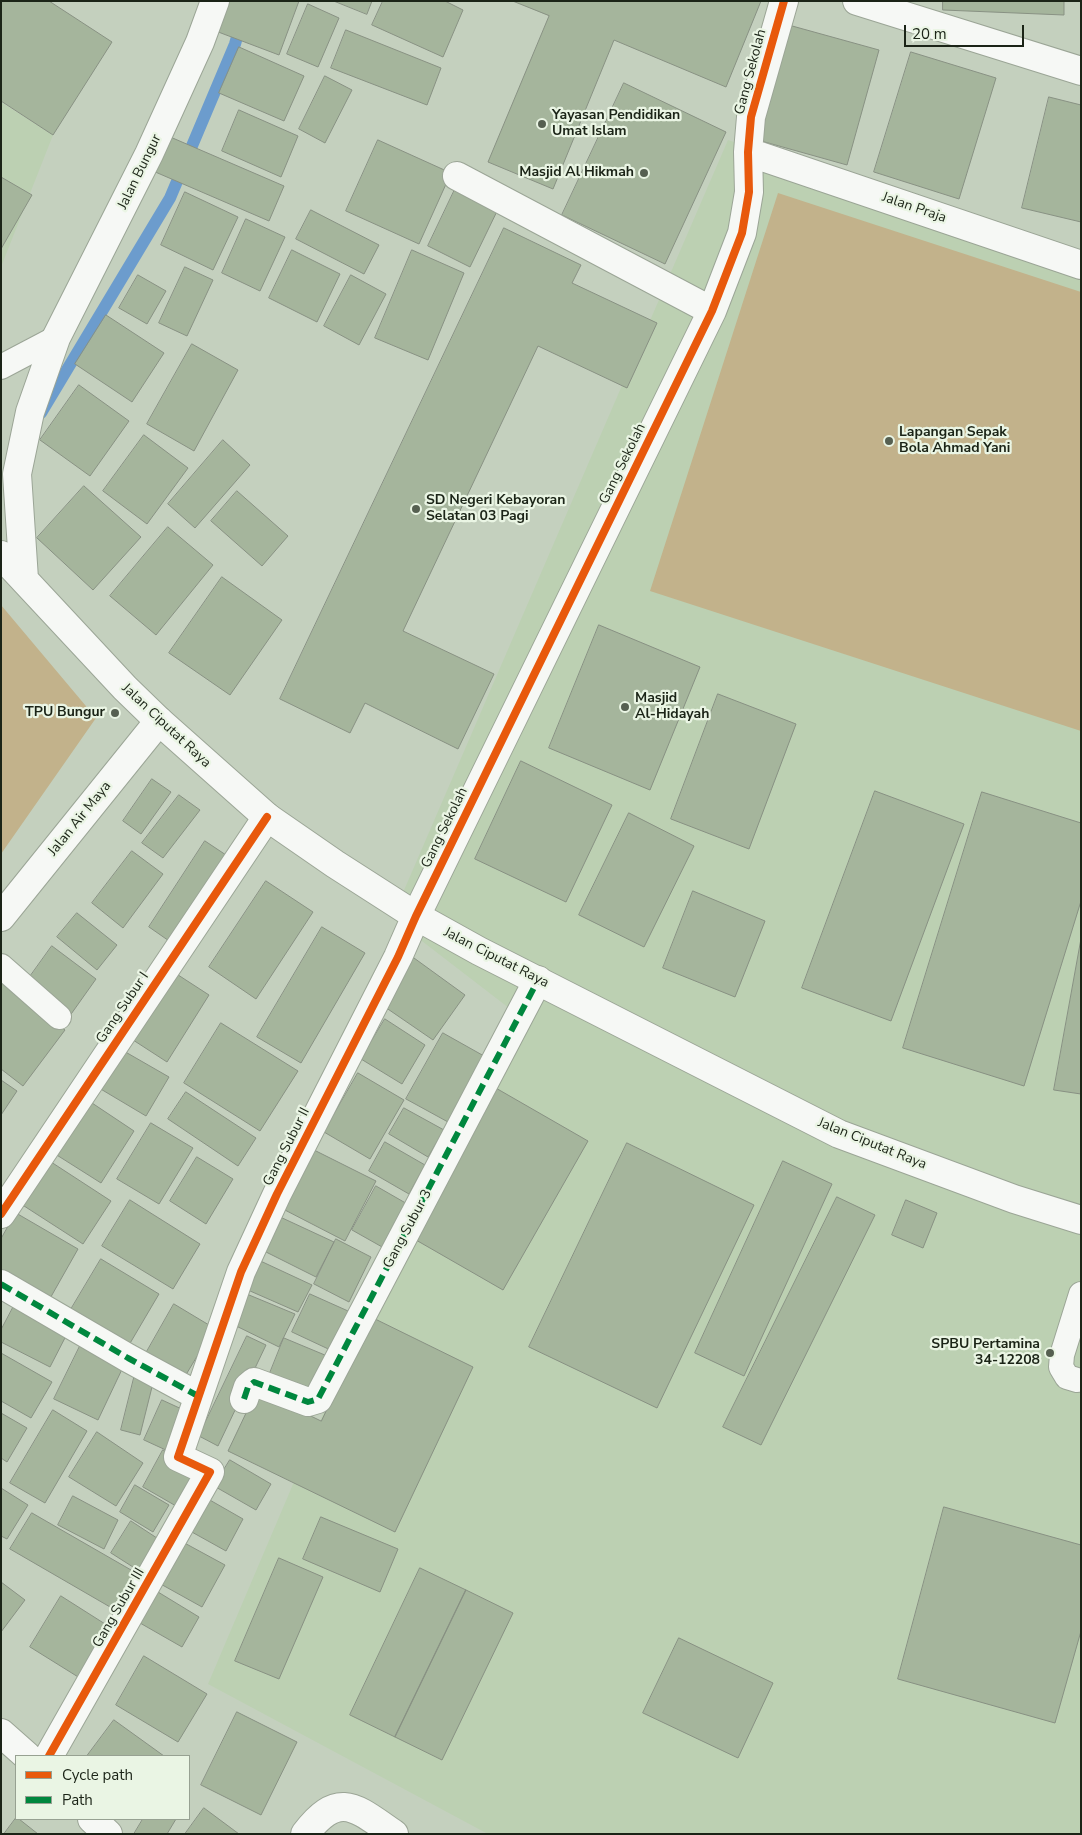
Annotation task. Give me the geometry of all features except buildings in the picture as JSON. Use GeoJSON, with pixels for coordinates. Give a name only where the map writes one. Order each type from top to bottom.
{"type":"FeatureCollection","features":[{"type":"Feature","properties":{"kind":"street","name":"Jalan Bungur"},"geometry":{"type":"LineString","coordinates":[[24,579],[17,474],[30,412],[56,338],[149,154],[200,42],[215,1]]}},
{"type":"Feature","properties":{"kind":"street","name":"Gang Sekolah"},"geometry":{"type":"LineString","coordinates":[[416,916],[712,311],[742,233],[749,192],[748,152],[751,117],[784,1]]}},
{"type":"Feature","properties":{"kind":"street"},"geometry":{"type":"LineString","coordinates":[[857,1],[1081,71]]}},
{"type":"Feature","properties":{"kind":"street","name":"Jalan Praja"},"geometry":{"type":"LineString","coordinates":[[748,152],[1081,265]]}},
{"type":"Feature","properties":{"kind":"street"},"geometry":{"type":"LineString","coordinates":[[457,176],[712,311]]}},
{"type":"Feature","properties":{"kind":"street","name":"Jalan Ciputat Raya"},"geometry":{"type":"LineString","coordinates":[[1,555],[87,650],[159,721],[267,817],[335,864],[416,916],[479,951],[839,1134],[1014,1200],[1081,1220]]}},
{"type":"Feature","properties":{"kind":"street","name":"Jalan Air Maya"},"geometry":{"type":"LineString","coordinates":[[1,917],[159,721]]}},
{"type":"Feature","properties":{"kind":"street","name":"Gang Subur I"},"geometry":{"type":"LineString","coordinates":[[1,1214],[267,817]]}},
{"type":"Feature","properties":{"kind":"street","name":"Gang Subur II"},"geometry":{"type":"LineString","coordinates":[[210,1472],[178,1457],[242,1272],[265,1220],[398,957],[416,916]]}},
{"type":"Feature","properties":{"kind":"street","name":"Gang Subur 3"},"geometry":{"type":"LineString","coordinates":[[244,1399],[248,1387],[254,1382],[308,1402],[318,1399],[538,980]]}},
{"type":"Feature","properties":{"kind":"street"},"geometry":{"type":"LineString","coordinates":[[1,1284],[128,1358],[198,1396]]}},
{"type":"Feature","properties":{"kind":"street","name":"Gang Subur III"},"geometry":{"type":"LineString","coordinates":[[50,1755],[210,1472]]}},
{"type":"Feature","properties":{"kind":"street"},"geometry":{"type":"LineString","coordinates":[[1,1733],[26,1755]]}},
{"type":"Feature","properties":{"kind":"street"},"geometry":{"type":"LineString","coordinates":[[305,1834],[320,1816],[336,1806],[351,1807],[394,1834]]}},
{"type":"Feature","properties":{"kind":"street"},"geometry":{"type":"LineString","coordinates":[[93,1820],[108,1834]]}},
{"type":"Feature","properties":{"kind":"lane"},"geometry":{"type":"LineString","coordinates":[[1,367],[56,338]]}},
{"type":"Feature","properties":{"kind":"lane"},"geometry":{"type":"LineString","coordinates":[[1,966],[59,1017]]}},
{"type":"Feature","properties":{"kind":"lane"},"geometry":{"type":"LineString","coordinates":[[1078,1380],[1067,1377],[1061,1366],[1062,1355],[1081,1294]]}},
{"type":"Feature","properties":{"kind":"shaded area"},"geometry":{"type":"Polygon","coordinates":[[[1,102],[53,135],[1,267],[1,102]]]}},
{"type":"Feature","properties":{"kind":"shaded area"},"geometry":{"type":"Polygon","coordinates":[[[728,140],[1081,255],[1081,1834],[488,1834],[208,1684],[328,1402],[509,1008],[392,918],[728,140]]]}},
{"type":"Feature","properties":{"kind":"shaded area","name":"Lapangan Sepak Bola Ahmad Yani"},"geometry":{"type":"Polygon","coordinates":[[[778,193],[1081,292],[1081,731],[650,591],[778,193]]]}},
{"type":"Feature","properties":{"kind":"shaded area"},"geometry":{"type":"Polygon","coordinates":[[[1,605],[96,718],[1,854],[1,605]]]}},
{"type":"Feature","properties":{"kind":"waterway"},"geometry":{"type":"LineString","coordinates":[[41,413],[170,198],[235,44],[241,23]]}},
{"type":"Feature","properties":{"kind":"marked path"},"geometry":{"type":"LineString","coordinates":[[244,1399],[248,1387],[254,1382],[308,1402],[318,1399],[538,980]]}},
{"type":"Feature","properties":{"kind":"marked path"},"geometry":{"type":"LineString","coordinates":[[1,1284],[128,1358],[198,1396]]}},
{"type":"Feature","properties":{"kind":"cycle path"},"geometry":{"type":"LineString","coordinates":[[50,1755],[210,1472],[178,1457],[241,1272],[277,1194],[398,957],[416,916],[712,311],[742,233],[749,192],[748,152],[751,117],[784,1]]}},
{"type":"Feature","properties":{"kind":"cycle path"},"geometry":{"type":"LineString","coordinates":[[1,1214],[267,817]]}},
{"type":"Feature","properties":{"kind":"place","name":"Yayasan Pendidikan Umat Islam"},"geometry":{"type":"Point","coordinates":[542,124]}},
{"type":"Feature","properties":{"kind":"place","name":"Masjid Al Hikmah"},"geometry":{"type":"Point","coordinates":[644,173]}},
{"type":"Feature","properties":{"kind":"place","name":"Lapangan Sepak Bola Ahmad Yani"},"geometry":{"type":"Point","coordinates":[889,441]}},
{"type":"Feature","properties":{"kind":"place","name":"SD Negeri Kebayoran Selatan 03 Pagi"},"geometry":{"type":"Point","coordinates":[416,509]}},
{"type":"Feature","properties":{"kind":"place","name":"Masjid Al-Hidayah"},"geometry":{"type":"Point","coordinates":[625,707]}},
{"type":"Feature","properties":{"kind":"place","name":"TPU Bungur"},"geometry":{"type":"Point","coordinates":[115,713]}},
{"type":"Feature","properties":{"kind":"place","name":"SPBU Pertamina 34-12208"},"geometry":{"type":"Point","coordinates":[1050,1353]}}]}
